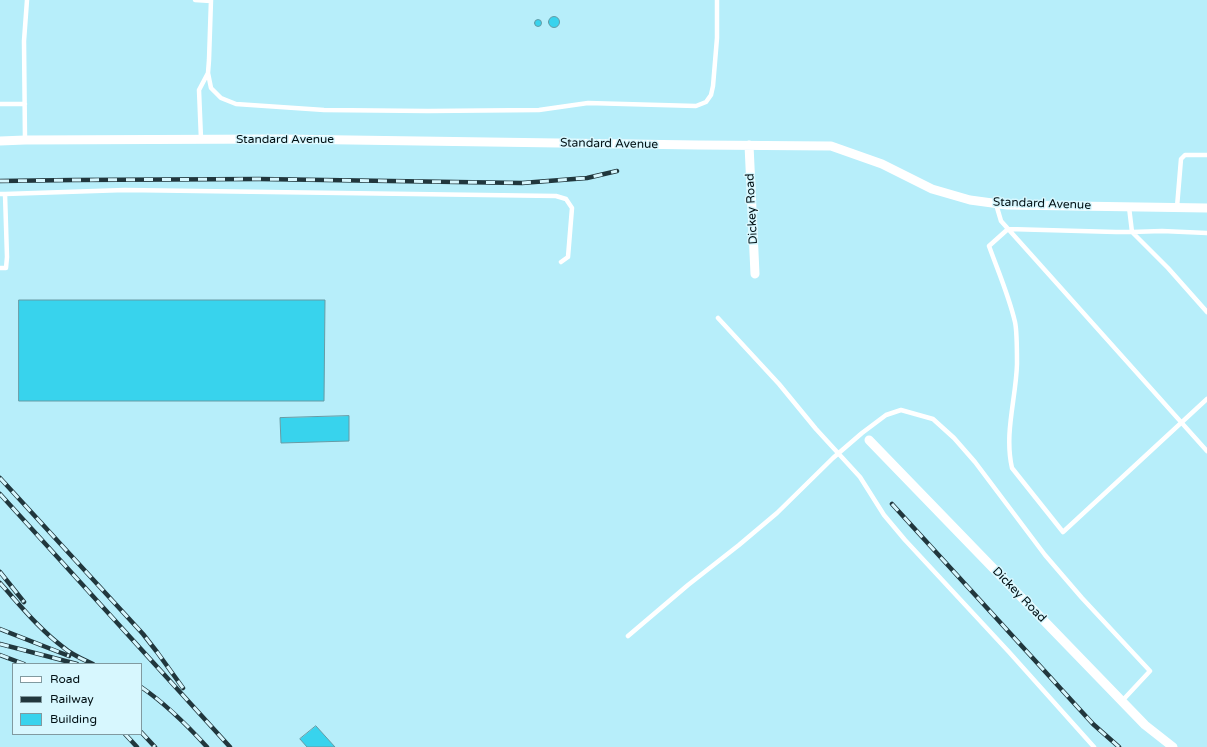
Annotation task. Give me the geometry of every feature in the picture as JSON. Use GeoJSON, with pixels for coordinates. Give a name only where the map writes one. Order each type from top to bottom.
{"type":"FeatureCollection","features":[{"type":"Feature","properties":{"kind":"street","name":"Standard Avenue"},"geometry":{"type":"LineString","coordinates":[[0,141],[281,139],[832,146],[882,164],[932,189],[970,200],[1007,205],[1207,208]]}},
{"type":"Feature","properties":{"kind":"street","name":"Dickey Road"},"geometry":{"type":"LineString","coordinates":[[749,145],[755,274]]}},
{"type":"Feature","properties":{"kind":"street","name":"Dickey Road"},"geometry":{"type":"LineString","coordinates":[[869,440],[1145,725],[1173,747]]}},
{"type":"Feature","properties":{"kind":"lane"},"geometry":{"type":"LineString","coordinates":[[25,140],[24,42],[27,0]]}},
{"type":"Feature","properties":{"kind":"lane"},"geometry":{"type":"LineString","coordinates":[[195,0],[211,1],[208,73],[211,88],[221,98],[236,104],[324,110],[428,111],[539,110],[588,103],[696,106],[706,102],[711,95],[713,86],[717,38],[717,0]]}},
{"type":"Feature","properties":{"kind":"lane"},"geometry":{"type":"LineString","coordinates":[[201,139],[199,90],[208,73]]}},
{"type":"Feature","properties":{"kind":"lane"},"geometry":{"type":"LineString","coordinates":[[0,104],[25,104]]}},
{"type":"Feature","properties":{"kind":"lane"},"geometry":{"type":"LineString","coordinates":[[1177,207],[1181,159],[1185,155],[1207,155]]}},
{"type":"Feature","properties":{"kind":"lane"},"geometry":{"type":"LineString","coordinates":[[0,268],[6,268],[7,257],[2,194],[125,190],[556,196],[566,199],[572,208],[568,257],[561,262]]}},
{"type":"Feature","properties":{"kind":"lane"},"geometry":{"type":"LineString","coordinates":[[996,204],[1001,221],[1207,451]]}},
{"type":"Feature","properties":{"kind":"lane"},"geometry":{"type":"LineString","coordinates":[[1129,207],[1132,232],[1168,268],[1207,312]]}},
{"type":"Feature","properties":{"kind":"lane"},"geometry":{"type":"LineString","coordinates":[[1207,233],[1008,229],[989,246],[1015,323],[1017,365],[1008,440],[1009,456],[1012,468],[1063,532],[1207,399]]}},
{"type":"Feature","properties":{"kind":"lane"},"geometry":{"type":"LineString","coordinates":[[718,318],[779,384],[816,429],[860,477],[884,514],[905,540],[1009,652],[1094,747]]}},
{"type":"Feature","properties":{"kind":"lane"},"geometry":{"type":"LineString","coordinates":[[628,636],[688,585],[739,546],[777,513],[839,453],[886,414],[901,410],[933,419],[954,438],[975,462],[1045,554],[1082,598],[1150,671],[1122,701]]}},
{"type":"Feature","properties":{"kind":"building"},"geometry":{"type":"Polygon","coordinates":[[[554,16],[558,18],[560,22],[558,26],[554,28],[550,26],[548,22],[550,18],[554,16]]]}},
{"type":"Feature","properties":{"kind":"building"},"geometry":{"type":"Polygon","coordinates":[[[538,19],[541,20],[541,26],[538,27],[535,26],[534,23],[535,20],[538,19]]]}},
{"type":"Feature","properties":{"kind":"building"},"geometry":{"type":"Polygon","coordinates":[[[19,300],[325,300],[324,401],[19,401],[19,300]]]}},
{"type":"Feature","properties":{"kind":"building"},"geometry":{"type":"Polygon","coordinates":[[[349,416],[349,441],[281,443],[280,418],[349,416]]]}},
{"type":"Feature","properties":{"kind":"building"},"geometry":{"type":"Polygon","coordinates":[[[316,726],[335,747],[307,747],[300,739],[316,726]]]}},
{"type":"Feature","properties":{"kind":"railway"},"geometry":{"type":"LineString","coordinates":[[0,181],[259,179],[522,183],[587,178],[617,171]]}},
{"type":"Feature","properties":{"kind":"railway"},"geometry":{"type":"LineString","coordinates":[[0,478],[143,634],[183,688]]}},
{"type":"Feature","properties":{"kind":"railway"},"geometry":{"type":"LineString","coordinates":[[0,494],[230,747]]}},
{"type":"Feature","properties":{"kind":"railway"},"geometry":{"type":"LineString","coordinates":[[892,504],[1093,724],[1119,747]]}},
{"type":"Feature","properties":{"kind":"railway"},"geometry":{"type":"LineString","coordinates":[[0,572],[24,602]]}},
{"type":"Feature","properties":{"kind":"railway"},"geometry":{"type":"LineString","coordinates":[[0,583],[54,640],[74,655],[91,663]]}},
{"type":"Feature","properties":{"kind":"railway"},"geometry":{"type":"LineString","coordinates":[[0,629],[69,656]]}},
{"type":"Feature","properties":{"kind":"railway"},"geometry":{"type":"LineString","coordinates":[[0,644],[73,663]]}},
{"type":"Feature","properties":{"kind":"railway"},"geometry":{"type":"LineString","coordinates":[[0,655],[21,663]]}},
{"type":"Feature","properties":{"kind":"railway"},"geometry":{"type":"LineString","coordinates":[[142,688],[176,715],[207,747]]}},
{"type":"Feature","properties":{"kind":"railway"},"geometry":{"type":"LineString","coordinates":[[142,733],[155,747]]}},
{"type":"Feature","properties":{"kind":"railway"},"geometry":{"type":"LineString","coordinates":[[126,735],[137,747]]}}]}
